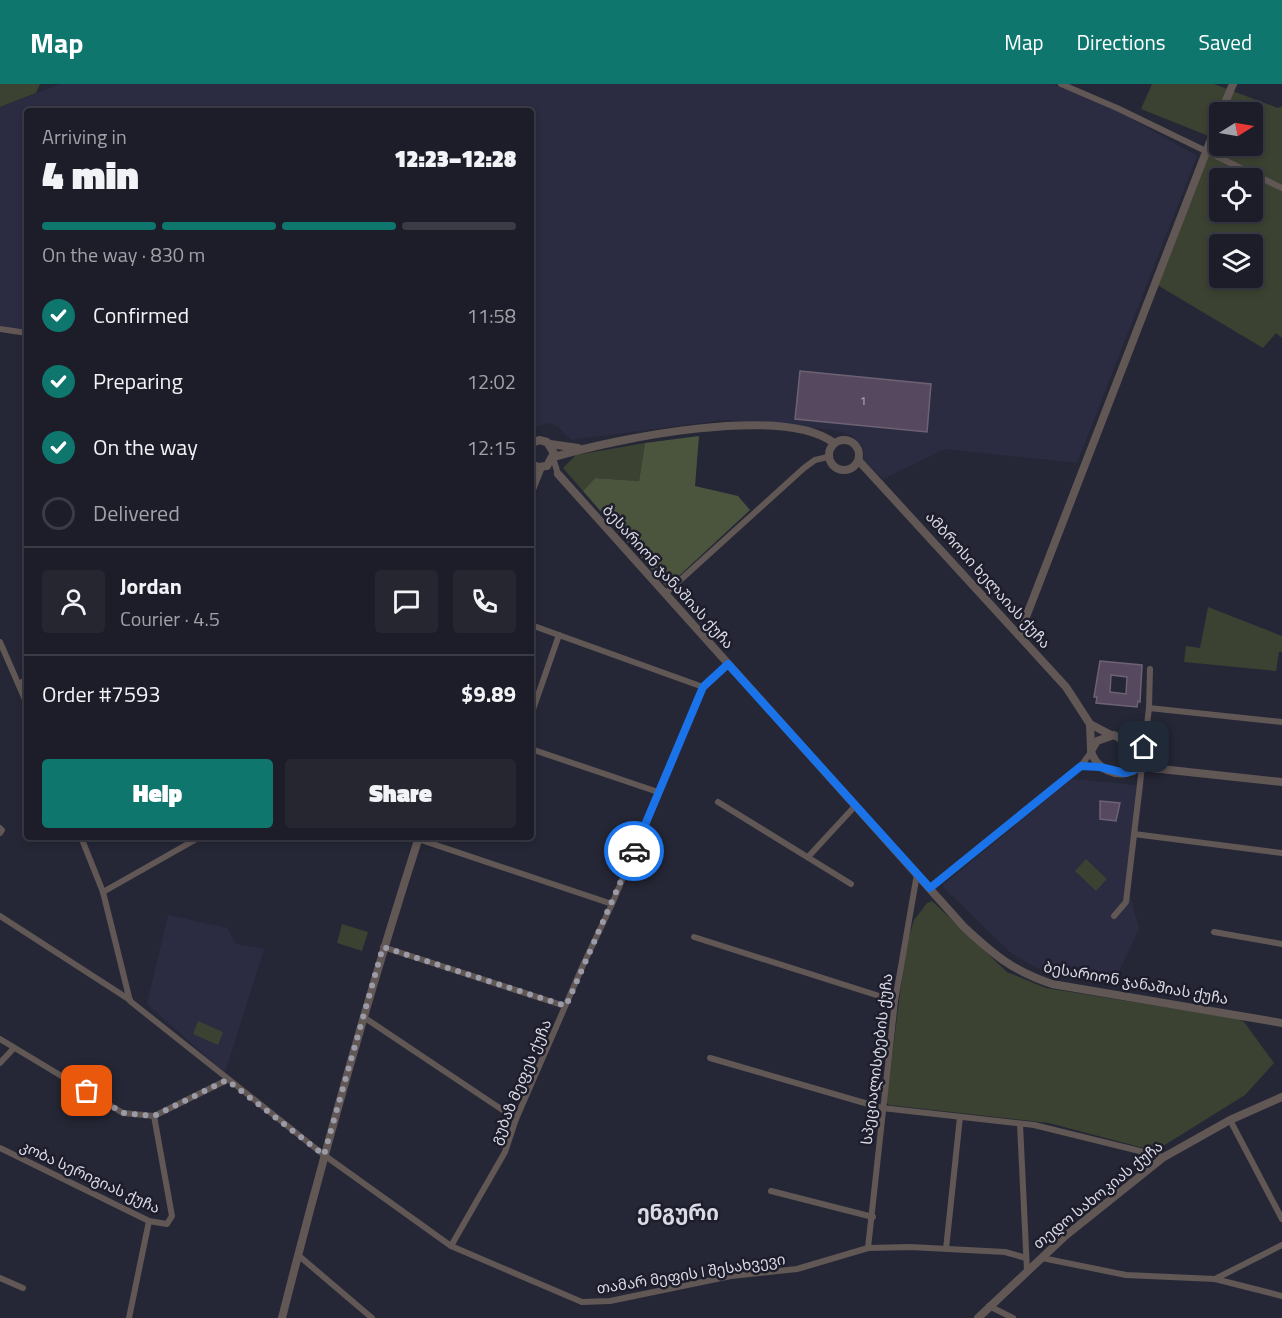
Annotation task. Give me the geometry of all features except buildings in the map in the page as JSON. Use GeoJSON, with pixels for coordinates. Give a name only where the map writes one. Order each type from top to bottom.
{"type":"FeatureCollection","features":[{"type":"Feature","properties":{"kind":"street"},"geometry":{"type":"LineString","coordinates":[[1061,84],[1117,108],[1282,188]]}},
{"type":"Feature","properties":{"kind":"street"},"geometry":{"type":"LineString","coordinates":[[1225,102],[1233,84]]}},
{"type":"Feature","properties":{"kind":"street"},"geometry":{"type":"LineString","coordinates":[[1019,635],[1209,141]]}},
{"type":"Feature","properties":{"kind":"street"},"geometry":{"type":"LineString","coordinates":[[0,329],[24,333]]}},
{"type":"Feature","properties":{"kind":"street"},"geometry":{"type":"LineString","coordinates":[[534,484],[543,467],[554,458],[582,448],[721,425],[799,430],[823,436],[834,443]]}},
{"type":"Feature","properties":{"kind":"street"},"geometry":{"type":"LineString","coordinates":[[535,439],[550,444],[582,448]]}},
{"type":"Feature","properties":{"kind":"street"},"geometry":{"type":"LineString","coordinates":[[841,440],[852,442],[858,450],[859,461],[852,469],[842,471],[833,466],[828,457],[834,443],[841,440]]}},
{"type":"Feature","properties":{"kind":"street"},"geometry":{"type":"LineString","coordinates":[[550,444],[558,474]]}},
{"type":"Feature","properties":{"kind":"street"},"geometry":{"type":"LineString","coordinates":[[666,592],[804,468],[815,460],[828,457]]}},
{"type":"Feature","properties":{"kind":"street","name":"ამბროსი ხელაიას ქუჩა"},"geometry":{"type":"LineString","coordinates":[[859,461],[1066,687],[1090,724]]}},
{"type":"Feature","properties":{"kind":"street"},"geometry":{"type":"LineString","coordinates":[[534,466],[558,474]]}},
{"type":"Feature","properties":{"kind":"street"},"geometry":{"type":"LineString","coordinates":[[534,473],[536,478]]}},
{"type":"Feature","properties":{"kind":"street","name":"ბესარიონ ჯანაშიას ქუჩა"},"geometry":{"type":"LineString","coordinates":[[558,474],[917,874],[996,957],[1023,975],[1052,984],[1282,1023]]}},
{"type":"Feature","properties":{"kind":"street"},"geometry":{"type":"LineString","coordinates":[[534,626],[703,687]]}},
{"type":"Feature","properties":{"kind":"street"},"geometry":{"type":"LineString","coordinates":[[534,706],[559,635]]}},
{"type":"Feature","properties":{"kind":"street"},"geometry":{"type":"LineString","coordinates":[[0,642],[24,696]]}},
{"type":"Feature","properties":{"kind":"street","name":"გუბაზ მეფეს ქუჩა"},"geometry":{"type":"LineString","coordinates":[[451,1246],[506,1152],[516,1119],[612,904],[703,687],[728,664]]}},
{"type":"Feature","properties":{"kind":"street"},"geometry":{"type":"LineString","coordinates":[[1114,916],[1126,902],[1149,708],[1150,669]]}},
{"type":"Feature","properties":{"kind":"street"},"geometry":{"type":"LineString","coordinates":[[19,684],[24,681]]}},
{"type":"Feature","properties":{"kind":"street"},"geometry":{"type":"LineString","coordinates":[[1149,708],[1282,722]]}},
{"type":"Feature","properties":{"kind":"street"},"geometry":{"type":"LineString","coordinates":[[1100,767],[1091,752],[1090,724],[1127,743],[1142,767]]}},
{"type":"Feature","properties":{"kind":"street"},"geometry":{"type":"LineString","coordinates":[[930,888],[1081,766],[1096,741],[1111,735]]}},
{"type":"Feature","properties":{"kind":"street"},"geometry":{"type":"LineString","coordinates":[[534,750],[658,792]]}},
{"type":"Feature","properties":{"kind":"street"},"geometry":{"type":"LineString","coordinates":[[1129,773],[1138,765],[1136,755]]}},
{"type":"Feature","properties":{"kind":"street"},"geometry":{"type":"LineString","coordinates":[[1081,766],[1129,773],[1142,767],[1282,782]]}},
{"type":"Feature","properties":{"kind":"street"},"geometry":{"type":"LineString","coordinates":[[718,802],[851,884]]}},
{"type":"Feature","properties":{"kind":"street"},"geometry":{"type":"LineString","coordinates":[[808,857],[856,805]]}},
{"type":"Feature","properties":{"kind":"street"},"geometry":{"type":"LineString","coordinates":[[0,828],[3,830],[0,833]]}},
{"type":"Feature","properties":{"kind":"street"},"geometry":{"type":"LineString","coordinates":[[1134,834],[1282,853]]}},
{"type":"Feature","properties":{"kind":"street"},"geometry":{"type":"LineString","coordinates":[[82,840],[103,892],[130,1001]]}},
{"type":"Feature","properties":{"kind":"street"},"geometry":{"type":"LineString","coordinates":[[103,892],[195,840]]}},
{"type":"Feature","properties":{"kind":"street"},"geometry":{"type":"LineString","coordinates":[[282,1318],[324,1155],[365,1018],[383,947],[417,840]]}},
{"type":"Feature","properties":{"kind":"street"},"geometry":{"type":"LineString","coordinates":[[423,840],[612,904]]}},
{"type":"Feature","properties":{"kind":"street","name":"სპეციალისტების ქუჩა"},"geometry":{"type":"LineString","coordinates":[[868,1248],[895,1001],[917,874]]}},
{"type":"Feature","properties":{"kind":"street","name":"თამარ მეფის I შესახვევი"},"geometry":{"type":"LineString","coordinates":[[0,916],[130,1001],[324,1155],[451,1246],[582,1302],[610,1301],[731,1276],[796,1269],[868,1248],[910,1247],[1005,1252],[1026,1258]]}},
{"type":"Feature","properties":{"kind":"street"},"geometry":{"type":"LineString","coordinates":[[1214,932],[1282,944]]}},
{"type":"Feature","properties":{"kind":"street"},"geometry":{"type":"LineString","coordinates":[[694,937],[895,1001]]}},
{"type":"Feature","properties":{"kind":"street"},"geometry":{"type":"LineString","coordinates":[[383,947],[566,1006]]}},
{"type":"Feature","properties":{"kind":"street"},"geometry":{"type":"LineString","coordinates":[[365,1018],[516,1119]]}},
{"type":"Feature","properties":{"kind":"street"},"geometry":{"type":"LineString","coordinates":[[0,1039],[123,1113],[154,1116],[227,1080]]}},
{"type":"Feature","properties":{"kind":"street"},"geometry":{"type":"LineString","coordinates":[[0,1063],[14,1048]]}},
{"type":"Feature","properties":{"kind":"street"},"geometry":{"type":"LineString","coordinates":[[710,1058],[882,1108],[1020,1124],[1164,1157]]}},
{"type":"Feature","properties":{"kind":"street","name":"თედო სახოკიას ქუჩა"},"geometry":{"type":"LineString","coordinates":[[978,1318],[1064,1237],[1164,1157],[1230,1120],[1282,1097]]}},
{"type":"Feature","properties":{"kind":"street","name":"კობა სერიგიას ქუჩა"},"geometry":{"type":"LineString","coordinates":[[0,1148],[149,1221],[167,1224],[172,1216],[154,1116]]}},
{"type":"Feature","properties":{"kind":"street"},"geometry":{"type":"LineString","coordinates":[[946,1249],[960,1116]]}},
{"type":"Feature","properties":{"kind":"street"},"geometry":{"type":"LineString","coordinates":[[1230,1120],[1282,1219]]}},
{"type":"Feature","properties":{"kind":"street"},"geometry":{"type":"LineString","coordinates":[[1020,1124],[1027,1270]]}},
{"type":"Feature","properties":{"kind":"street"},"geometry":{"type":"LineString","coordinates":[[771,1191],[873,1217]]}},
{"type":"Feature","properties":{"kind":"street"},"geometry":{"type":"LineString","coordinates":[[129,1318],[149,1221]]}},
{"type":"Feature","properties":{"kind":"street"},"geometry":{"type":"LineString","coordinates":[[1215,1279],[1282,1245]]}},
{"type":"Feature","properties":{"kind":"street"},"geometry":{"type":"LineString","coordinates":[[298,1255],[372,1318]]}},
{"type":"Feature","properties":{"kind":"street"},"geometry":{"type":"LineString","coordinates":[[1042,1258],[1126,1275],[1215,1279],[1282,1296]]}},
{"type":"Feature","properties":{"kind":"street"},"geometry":{"type":"LineString","coordinates":[[0,1278],[23,1288]]}},
{"type":"Feature","properties":{"kind":"street"},"geometry":{"type":"LineString","coordinates":[[989,1306],[1014,1318]]}},
{"type":"Feature","properties":{"kind":"shaded area"},"geometry":{"type":"Polygon","coordinates":[[[60,84],[1053,84],[1116,110],[1197,156],[1077,463],[945,449],[883,479],[863,460],[864,451],[860,443],[851,435],[834,430],[723,420],[571,440],[558,427],[549,423],[534,427],[534,108],[24,108],[24,331],[0,327],[0,107],[60,84]]]}},
{"type":"Feature","properties":{"kind":"shaded area"},"geometry":{"type":"Polygon","coordinates":[[[1072,779],[1144,786],[1130,894],[1139,929],[1114,982],[1043,971],[1012,954],[942,886],[1072,779]]]}},
{"type":"Feature","properties":{"kind":"shaded area"},"geometry":{"type":"Polygon","coordinates":[[[168,915],[227,928],[236,944],[264,949],[225,1073],[147,1004],[168,915]]]}},
{"type":"Feature","properties":{"kind":"green space"},"geometry":{"type":"Polygon","coordinates":[[[0,84],[40,84],[36,93],[0,107],[0,84]]]}},
{"type":"Feature","properties":{"kind":"green space"},"geometry":{"type":"Polygon","coordinates":[[[1152,84],[1214,84],[1262,102],[1209,102],[1209,136],[1141,109],[1152,84]]]}},
{"type":"Feature","properties":{"kind":"green space"},"geometry":{"type":"Polygon","coordinates":[[[1263,102],[1278,108],[1282,106],[1282,338],[1276,333],[1263,348],[1154,283],[1209,142],[1209,156],[1263,156],[1263,102]]]}},
{"type":"Feature","properties":{"kind":"green space"},"geometry":{"type":"Polygon","coordinates":[[[699,436],[695,486],[738,496],[750,510],[667,587],[583,491],[595,478],[639,481],[645,443],[699,436]]]}},
{"type":"Feature","properties":{"kind":"green space"},"geometry":{"type":"Polygon","coordinates":[[[645,443],[639,481],[595,478],[583,491],[563,468],[576,455],[645,443]]]}},
{"type":"Feature","properties":{"kind":"green space"},"geometry":{"type":"Polygon","coordinates":[[[1208,607],[1282,636],[1282,652],[1279,652],[1276,671],[1184,662],[1186,646],[1200,648],[1208,607]]]}},
{"type":"Feature","properties":{"kind":"green space"},"geometry":{"type":"Polygon","coordinates":[[[1086,859],[1107,879],[1096,891],[1075,871],[1086,859]]]}},
{"type":"Feature","properties":{"kind":"green space"},"geometry":{"type":"Polygon","coordinates":[[[932,901],[1007,972],[1046,988],[1238,1019],[1244,1022],[1274,1063],[1245,1095],[1155,1151],[1049,1123],[889,1105],[886,1102],[906,947],[914,920],[927,903],[932,901]]]}},
{"type":"Feature","properties":{"kind":"green space"},"geometry":{"type":"Polygon","coordinates":[[[342,924],[368,932],[362,951],[337,943],[342,924]]]}},
{"type":"Feature","properties":{"kind":"green space"},"geometry":{"type":"Polygon","coordinates":[[[198,1021],[223,1032],[218,1045],[193,1034],[198,1021]]]}},
{"type":"Feature","properties":{"kind":"way so far"},"geometry":{"type":"LineString","coordinates":[[87,1091],[123,1113],[154,1116],[227,1080],[324,1155],[365,1018],[383,947],[566,1006],[634,851]]}},
{"type":"Feature","properties":{"kind":"district","name":"ენგური"},"geometry":{"type":"Point","coordinates":[678,1213]}},
{"type":"Feature","properties":{"kind":"route"},"geometry":{"type":"LineString","coordinates":[[634,851],[703,687],[728,664],[930,888],[1081,766],[1129,773],[1142,767],[1144,747]]}}]}
